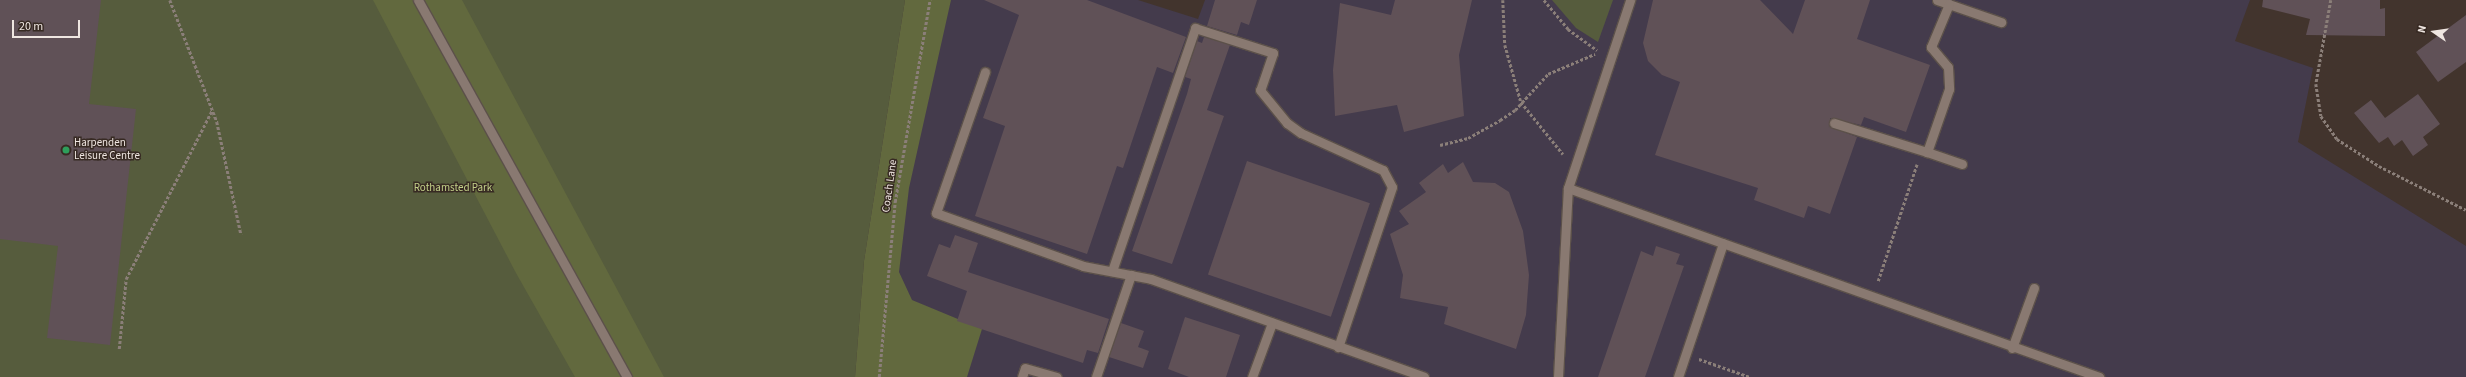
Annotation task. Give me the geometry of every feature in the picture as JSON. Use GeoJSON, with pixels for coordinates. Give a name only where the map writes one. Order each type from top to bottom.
{"type":"FeatureCollection","features":[{"type":"Feature","properties":{"kind":"lane"},"geometry":{"type":"LineString","coordinates":[[418,0],[627,377]]}},
{"type":"Feature","properties":{"kind":"lane"},"geometry":{"type":"LineString","coordinates":[[1558,377],[1568,188],[1574,163],[1630,0]]}},
{"type":"Feature","properties":{"kind":"lane"},"geometry":{"type":"LineString","coordinates":[[1939,0],[2001,22]]}},
{"type":"Feature","properties":{"kind":"lane"},"geometry":{"type":"LineString","coordinates":[[1924,151],[1949,89],[1948,67],[1931,47],[1949,4]]}},
{"type":"Feature","properties":{"kind":"lane"},"geometry":{"type":"LineString","coordinates":[[1112,271],[1195,28],[1273,53],[1260,90],[1287,123],[1301,133],[1383,170],[1392,187],[1338,347]]}},
{"type":"Feature","properties":{"kind":"lane"},"geometry":{"type":"LineString","coordinates":[[985,72],[936,213],[1083,266],[1131,275],[1272,322],[1424,377]]}},
{"type":"Feature","properties":{"kind":"lane"},"geometry":{"type":"LineString","coordinates":[[1834,123],[1962,164]]}},
{"type":"Feature","properties":{"kind":"lane"},"geometry":{"type":"LineString","coordinates":[[1568,188],[2012,348],[2099,377]]}},
{"type":"Feature","properties":{"kind":"lane"},"geometry":{"type":"LineString","coordinates":[[1678,377],[1723,243]]}},
{"type":"Feature","properties":{"kind":"lane"},"geometry":{"type":"LineString","coordinates":[[1096,377],[1131,275]]}},
{"type":"Feature","properties":{"kind":"lane"},"geometry":{"type":"LineString","coordinates":[[2012,348],[2034,288]]}},
{"type":"Feature","properties":{"kind":"lane"},"geometry":{"type":"LineString","coordinates":[[1252,377],[1272,322]]}},
{"type":"Feature","properties":{"kind":"lane"},"geometry":{"type":"LineString","coordinates":[[1022,377],[1025,368],[1057,377]]}},
{"type":"Feature","properties":{"kind":"path"},"geometry":{"type":"LineString","coordinates":[[170,0],[212,110],[241,234]]}},
{"type":"Feature","properties":{"kind":"path","name":"Coach Lane"},"geometry":{"type":"LineString","coordinates":[[879,377],[895,202],[930,0]]}},
{"type":"Feature","properties":{"kind":"path"},"geometry":{"type":"LineString","coordinates":[[1503,0],[1505,45],[1521,102],[1557,150],[1574,163]]}},
{"type":"Feature","properties":{"kind":"path"},"geometry":{"type":"LineString","coordinates":[[1440,145],[1468,138],[1510,113],[1548,74],[1571,62],[1601,52],[1568,29],[1544,0]]}},
{"type":"Feature","properties":{"kind":"path"},"geometry":{"type":"LineString","coordinates":[[2331,0],[2316,84],[2321,116],[2336,139],[2379,166],[2466,210]]}},
{"type":"Feature","properties":{"kind":"path"},"geometry":{"type":"LineString","coordinates":[[119,349],[126,279],[212,110]]}},
{"type":"Feature","properties":{"kind":"path"},"geometry":{"type":"LineString","coordinates":[[1873,297],[1924,151]]}},
{"type":"Feature","properties":{"kind":"path"},"geometry":{"type":"LineString","coordinates":[[1686,354],[1750,377]]}},
{"type":"Feature","properties":{"kind":"shaded area"},"geometry":{"type":"Polygon","coordinates":[[[905,0],[1138,0],[1198,19],[1205,0],[2250,0],[2235,41],[2313,68],[2298,142],[2466,246],[2466,377],[855,377],[864,261],[905,0]]]}},
{"type":"Feature","properties":{"kind":"green space","name":"Rothamsted Park"},"geometry":{"type":"Polygon","coordinates":[[[0,0],[905,0],[864,261],[855,377],[0,377],[0,0]]]}},
{"type":"Feature","properties":{"kind":"green space"},"geometry":{"type":"Polygon","coordinates":[[[373,0],[462,0],[664,377],[575,377],[516,273],[373,0]]]}},
{"type":"Feature","properties":{"kind":"green space"},"geometry":{"type":"Polygon","coordinates":[[[905,0],[951,0],[909,188],[899,272],[912,300],[982,329],[967,377],[855,377],[864,261],[905,0]]]}},
{"type":"Feature","properties":{"kind":"green space"},"geometry":{"type":"Polygon","coordinates":[[[1552,0],[1613,0],[1598,42],[1576,28],[1552,0]]]}},
{"type":"Feature","properties":{"kind":"building","name":"Harpenden Leisure Centre"},"geometry":{"type":"Polygon","coordinates":[[[0,0],[101,0],[89,104],[136,109],[110,345],[47,338],[58,246],[0,239],[0,0]]]}},
{"type":"Feature","properties":{"kind":"building"},"geometry":{"type":"Polygon","coordinates":[[[984,0],[1087,0],[1186,37],[1173,73],[1157,67],[1123,168],[1117,166],[1087,254],[975,216],[1005,126],[983,118],[1019,15],[984,0]]]}},
{"type":"Feature","properties":{"kind":"building"},"geometry":{"type":"Polygon","coordinates":[[[1215,0],[1257,0],[1249,25],[1241,22],[1237,35],[1207,26],[1215,0]]]}},
{"type":"Feature","properties":{"kind":"building"},"geometry":{"type":"Polygon","coordinates":[[[1395,0],[1472,0],[1459,55],[1464,116],[1404,132],[1397,105],[1335,116],[1333,70],[1340,3],[1391,15],[1395,0]]]}},
{"type":"Feature","properties":{"kind":"building"},"geometry":{"type":"Polygon","coordinates":[[[1653,0],[1760,0],[1793,34],[1805,0],[1870,0],[1857,39],[1930,65],[1906,132],[1864,117],[1861,125],[1830,118],[1830,127],[1857,137],[1830,214],[1808,206],[1804,218],[1754,200],[1758,188],[1655,155],[1680,82],[1662,75],[1648,61],[1643,43],[1653,0]]]}},
{"type":"Feature","properties":{"kind":"building"},"geometry":{"type":"Polygon","coordinates":[[[2263,0],[2380,0],[2380,9],[2385,8],[2385,36],[2306,35],[2310,19],[2262,7],[2263,0]]]}},
{"type":"Feature","properties":{"kind":"building"},"geometry":{"type":"Polygon","coordinates":[[[2466,15],[2466,62],[2438,82],[2416,52],[2466,15]]]}},
{"type":"Feature","properties":{"kind":"building"},"geometry":{"type":"Polygon","coordinates":[[[1204,37],[1230,45],[1207,110],[1224,116],[1172,264],[1132,251],[1187,94],[1191,79],[1185,77],[1197,41],[1202,43],[1204,37]]]}},
{"type":"Feature","properties":{"kind":"building"},"geometry":{"type":"Polygon","coordinates":[[[2418,94],[2440,124],[2423,137],[2428,145],[2413,156],[2402,140],[2394,146],[2388,137],[2379,143],[2354,113],[2371,100],[2385,118],[2418,94]]]}},
{"type":"Feature","properties":{"kind":"building"},"geometry":{"type":"Polygon","coordinates":[[[1247,161],[1370,203],[1331,317],[1208,274],[1247,161]]]}},
{"type":"Feature","properties":{"kind":"building"},"geometry":{"type":"Polygon","coordinates":[[[1463,162],[1473,182],[1495,183],[1509,192],[1523,231],[1529,275],[1526,315],[1516,349],[1444,324],[1448,307],[1400,298],[1403,275],[1390,234],[1409,224],[1399,211],[1426,192],[1419,183],[1443,164],[1448,173],[1463,162]]]}},
{"type":"Feature","properties":{"kind":"building"},"geometry":{"type":"Polygon","coordinates":[[[955,235],[978,243],[968,272],[1109,319],[1098,353],[1087,350],[1083,363],[957,321],[967,291],[927,276],[939,244],[950,248],[955,235]]]}},
{"type":"Feature","properties":{"kind":"building"},"geometry":{"type":"Polygon","coordinates":[[[1656,246],[1680,254],[1676,264],[1684,266],[1645,377],[1598,377],[1641,251],[1653,256],[1656,246]]]}},
{"type":"Feature","properties":{"kind":"building"},"geometry":{"type":"Polygon","coordinates":[[[1185,317],[1240,335],[1226,377],[1189,377],[1168,369],[1185,317]]]}},
{"type":"Feature","properties":{"kind":"building"},"geometry":{"type":"Polygon","coordinates":[[[1121,323],[1144,331],[1138,347],[1149,351],[1143,368],[1109,357],[1121,323]]]}},
{"type":"Feature","properties":{"kind":"place","name":"Harpenden Leisure Centre"},"geometry":{"type":"Point","coordinates":[66,150]}}]}
